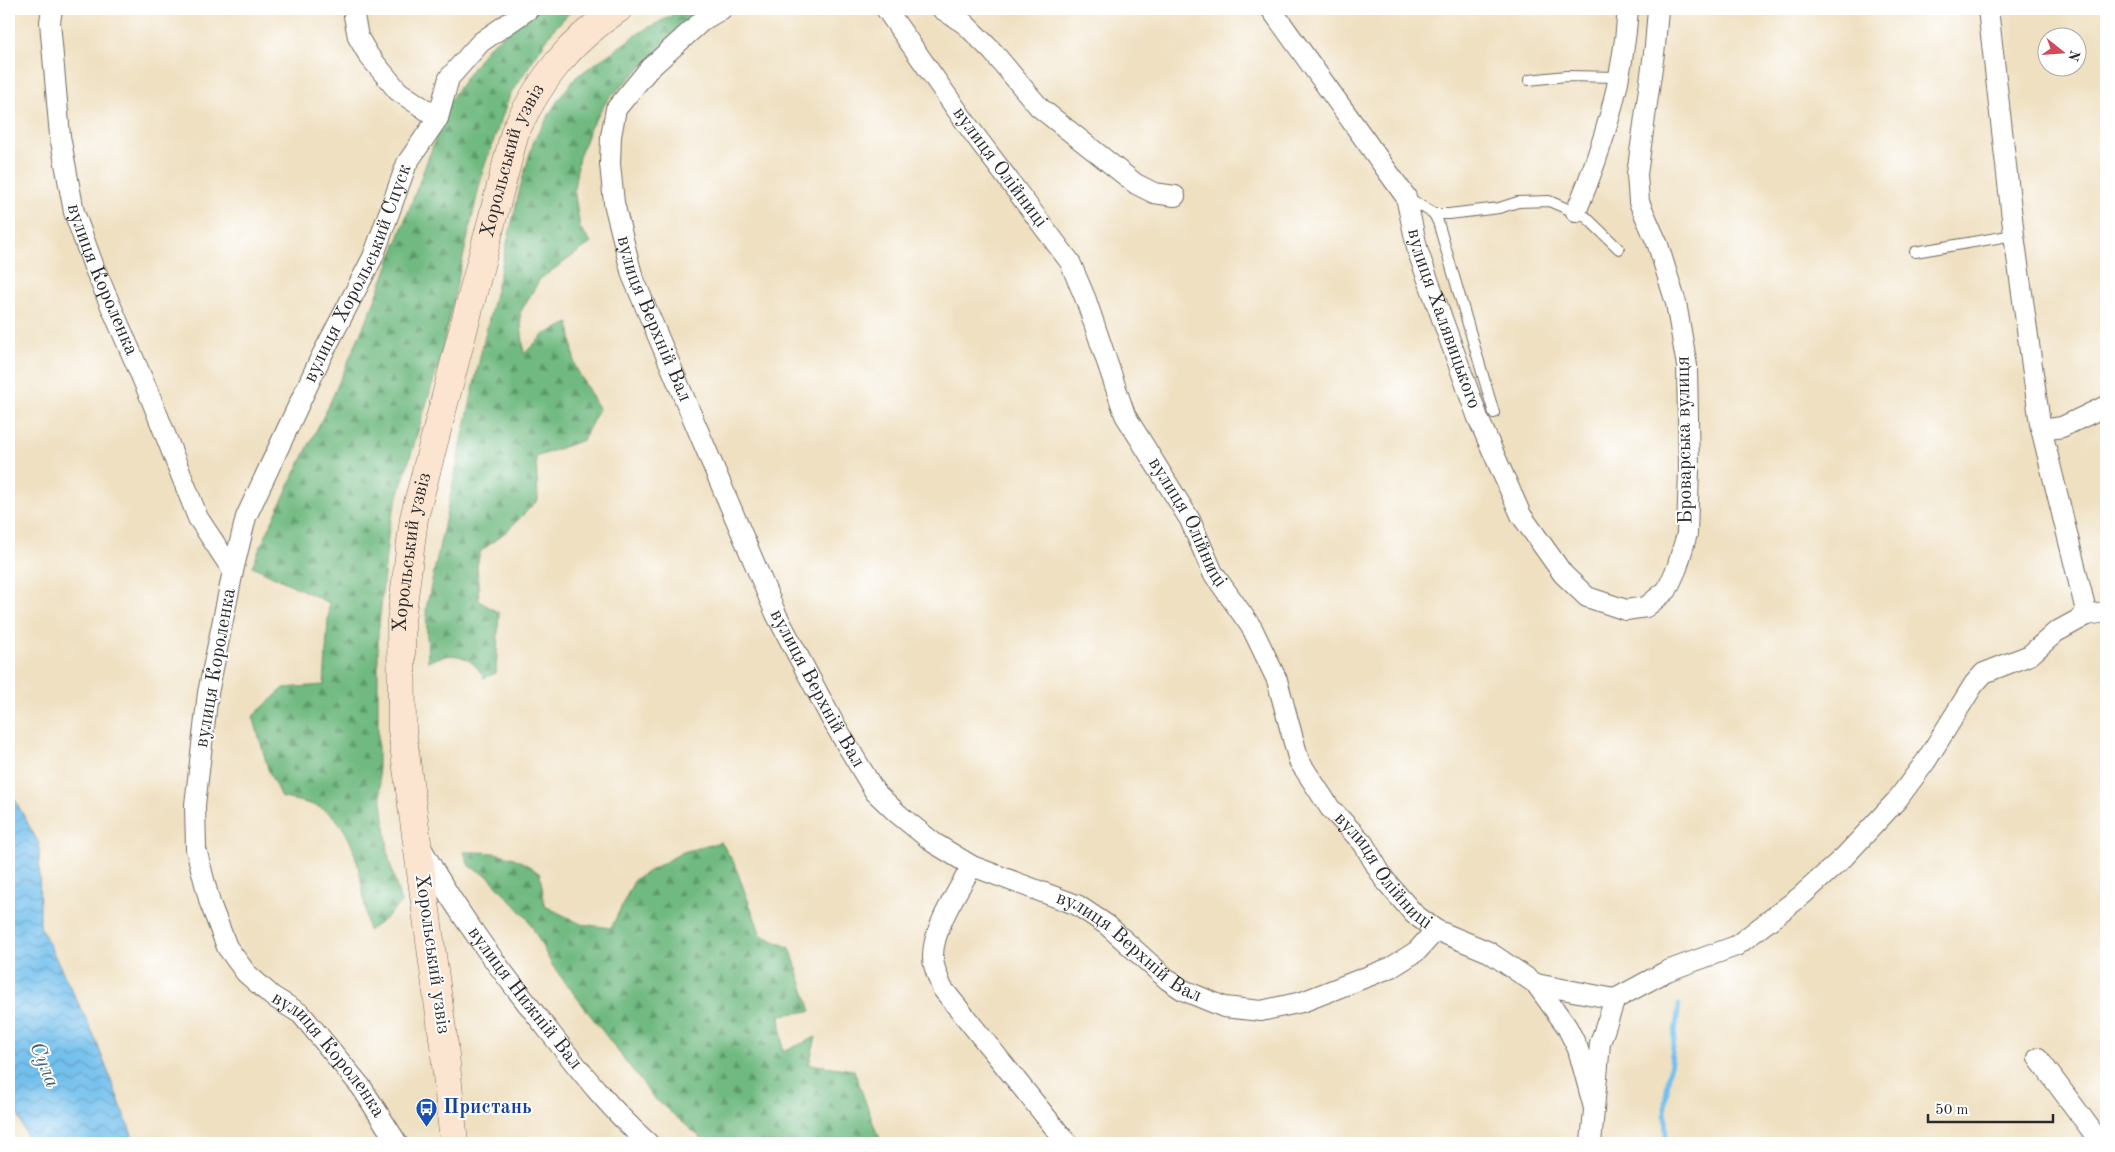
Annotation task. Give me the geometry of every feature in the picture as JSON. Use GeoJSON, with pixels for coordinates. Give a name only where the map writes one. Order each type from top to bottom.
{"type":"FeatureCollection","features":[{"type":"Feature","properties":{"kind":"main road","name":"Хорольський узвіз"},"geometry":{"type":"LineString","coordinates":[[454,1143],[444,1045],[402,730],[401,621],[414,518],[515,132],[530,101],[549,72],[572,46],[598,23],[618,9]]}},
{"type":"Feature","properties":{"kind":"street","name":"вулиця Короленка"},"geometry":{"type":"LineString","coordinates":[[52,9],[50,22],[60,136],[74,212],[94,267],[152,401],[198,518],[233,572],[208,693],[195,804],[196,849],[210,903],[227,947],[246,973],[272,996],[301,1014],[362,1088],[397,1143]]}},
{"type":"Feature","properties":{"kind":"street"},"geometry":{"type":"LineString","coordinates":[[355,9],[354,16],[358,37],[369,56],[398,91],[438,118]]}},
{"type":"Feature","properties":{"kind":"street","name":"вулиця Хорольський Спуск"},"geometry":{"type":"LineString","coordinates":[[233,572],[246,517],[321,357],[372,258],[407,163],[438,118],[449,78],[481,42],[529,9]]}},
{"type":"Feature","properties":{"kind":"street","name":"вулиця Верхній Вал"},"geometry":{"type":"LineString","coordinates":[[722,9],[703,20],[649,69],[616,109],[611,136],[610,164],[614,203],[632,275],[776,614],[832,720],[875,792],[898,814],[934,843],[972,866],[1077,905],[1108,925],[1168,980],[1183,990],[1224,1007],[1261,1011],[1302,1002],[1392,967],[1417,951],[1436,930]]}},
{"type":"Feature","properties":{"kind":"street","name":"вулиця Олійниці"},"geometry":{"type":"LineString","coordinates":[[886,9],[970,130],[1070,262],[1086,300],[1125,415],[1190,520],[1214,573],[1252,628],[1277,680],[1299,761],[1330,808],[1363,843],[1384,879],[1414,914],[1436,930],[1489,952],[1536,984]]}},
{"type":"Feature","properties":{"kind":"street"},"geometry":{"type":"LineString","coordinates":[[942,9],[965,24],[988,46],[1039,107],[1136,184],[1154,193],[1174,196]]}},
{"type":"Feature","properties":{"kind":"street","name":"вулиця Халявицького"},"geometry":{"type":"LineString","coordinates":[[1271,9],[1406,197],[1418,252],[1458,363],[1478,418],[1521,515],[1563,574],[1587,597],[1626,610]]}},
{"type":"Feature","properties":{"kind":"street"},"geometry":{"type":"LineString","coordinates":[[1576,212],[1595,166],[1610,119],[1620,77],[1628,9]]}},
{"type":"Feature","properties":{"kind":"street","name":"Броварська вулиця"},"geometry":{"type":"LineString","coordinates":[[1626,610],[1646,607],[1667,590],[1687,534],[1689,469],[1687,366],[1676,303],[1658,245],[1639,202],[1637,174],[1655,46],[1658,9]]}},
{"type":"Feature","properties":{"kind":"street"},"geometry":{"type":"LineString","coordinates":[[1536,984],[1615,999],[1667,971],[1736,946],[1801,896],[1844,857],[1897,800],[1926,761],[1974,684],[1984,673],[2030,655],[2056,632],[2097,613],[2042,430],[2014,235],[1988,9]]}},
{"type":"Feature","properties":{"kind":"street"},"geometry":{"type":"LineString","coordinates":[[2042,430],[2062,427],[2106,406]]}},
{"type":"Feature","properties":{"kind":"street","name":"вулиця Нижній Вал"},"geometry":{"type":"LineString","coordinates":[[417,841],[436,876],[512,985],[624,1123],[648,1143]]}},
{"type":"Feature","properties":{"kind":"street"},"geometry":{"type":"LineString","coordinates":[[972,866],[943,920],[935,944],[933,959],[942,988],[1067,1143]]}},
{"type":"Feature","properties":{"kind":"street"},"geometry":{"type":"LineString","coordinates":[[1536,984],[1567,1026],[1578,1049],[1594,1108]]}},
{"type":"Feature","properties":{"kind":"street"},"geometry":{"type":"LineString","coordinates":[[1590,1143],[1600,1043],[1615,999]]}},
{"type":"Feature","properties":{"kind":"street"},"geometry":{"type":"LineString","coordinates":[[2038,1058],[2100,1143]]}},
{"type":"Feature","properties":{"kind":"lane"},"geometry":{"type":"LineString","coordinates":[[1529,80],[1566,76],[1620,77]]}},
{"type":"Feature","properties":{"kind":"lane"},"geometry":{"type":"LineString","coordinates":[[1406,197],[1434,214],[1498,208],[1518,202],[1549,202],[1586,217],[1619,249]]}},
{"type":"Feature","properties":{"kind":"lane"},"geometry":{"type":"LineString","coordinates":[[1434,214],[1494,413]]}},
{"type":"Feature","properties":{"kind":"lane"},"geometry":{"type":"LineString","coordinates":[[1915,252],[2014,235]]}},
{"type":"Feature","properties":{"kind":"green space"},"geometry":{"type":"Polygon","coordinates":[[[539,9],[573,9],[553,30],[510,95],[483,170],[439,363],[389,526],[378,635],[378,768],[389,859],[401,903],[386,918],[368,931],[358,864],[346,833],[337,820],[325,810],[281,797],[269,772],[253,716],[284,688],[324,685],[329,603],[252,566],[289,485],[328,407],[374,303],[450,100],[488,47],[539,9]]]}},
{"type":"Feature","properties":{"kind":"green space"},"geometry":{"type":"Polygon","coordinates":[[[684,9],[695,9],[694,17],[609,98],[590,128],[579,157],[574,189],[580,228],[591,243],[540,279],[520,313],[524,354],[543,335],[569,323],[575,366],[599,409],[583,440],[536,457],[538,500],[508,530],[480,552],[477,566],[479,601],[499,613],[496,673],[484,678],[473,664],[460,656],[445,656],[428,662],[426,609],[480,357],[521,184],[534,140],[558,100],[576,77],[642,31],[684,9]]]}},
{"type":"Feature","properties":{"kind":"green space"},"geometry":{"type":"Polygon","coordinates":[[[721,842],[734,863],[761,935],[790,948],[811,1011],[780,1015],[783,1052],[816,1037],[809,1064],[854,1070],[876,1131],[883,1143],[707,1143],[653,1097],[552,965],[528,919],[488,876],[469,866],[464,852],[496,853],[522,862],[540,874],[545,906],[581,924],[611,928],[635,879],[683,852],[721,842]]]}},
{"type":"Feature","properties":{"kind":"water"},"geometry":{"type":"Polygon","coordinates":[[[9,9],[16,9],[9,100],[9,9]]]}},
{"type":"Feature","properties":{"kind":"water","name":"Сула"},"geometry":{"type":"Polygon","coordinates":[[[9,789],[39,844],[40,926],[93,1033],[135,1143],[29,1143],[9,1091],[9,789]]]}},
{"type":"Feature","properties":{"kind":"waterway"},"geometry":{"type":"LineString","coordinates":[[1666,1143],[1665,1103],[1679,1005]]}},
{"type":"Feature","properties":{"kind":"place","name":"Пристань"},"geometry":{"type":"Point","coordinates":[427,1127]}}]}
